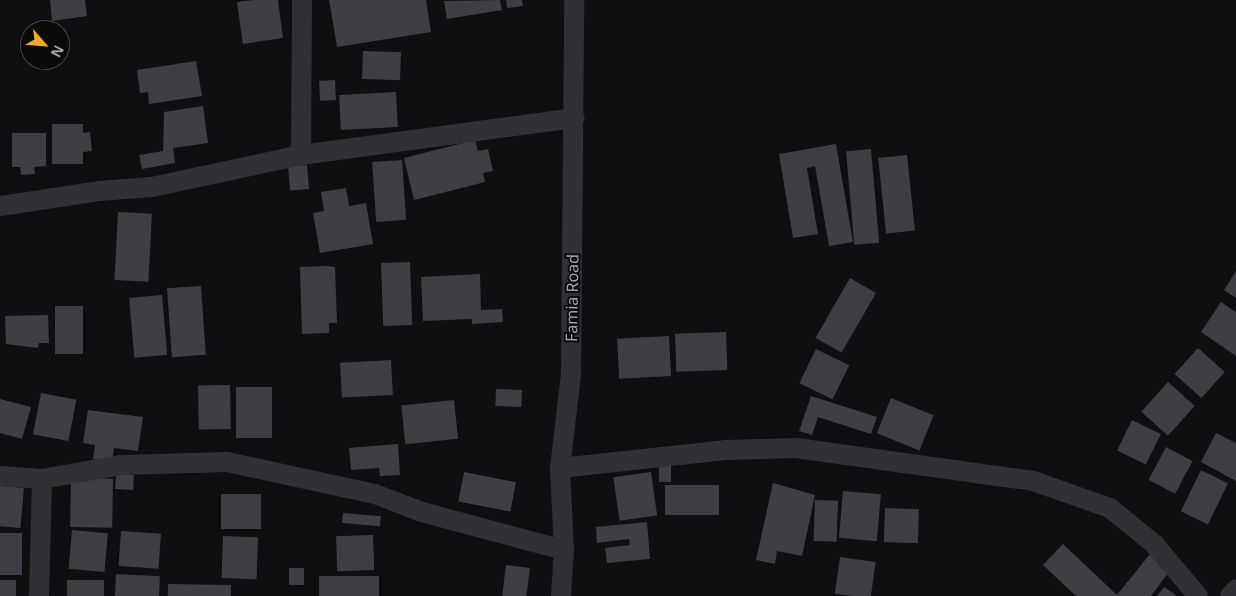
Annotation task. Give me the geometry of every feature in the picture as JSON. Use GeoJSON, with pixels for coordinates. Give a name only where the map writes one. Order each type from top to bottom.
{"type":"FeatureCollection","features":[{"type":"Feature","properties":{"kind":"street"},"geometry":{"type":"LineString","coordinates":[[301,155],[302,0]]}},
{"type":"Feature","properties":{"kind":"street","name":"Famia Road"},"geometry":{"type":"LineString","coordinates":[[561,596],[564,550],[560,468],[571,374],[575,118],[574,0]]}},
{"type":"Feature","properties":{"kind":"street"},"geometry":{"type":"LineString","coordinates":[[0,206],[99,191],[152,187],[301,155],[575,118]]}},
{"type":"Feature","properties":{"kind":"street"},"geometry":{"type":"LineString","coordinates":[[560,468],[725,450],[796,448],[1033,481],[1110,508],[1154,544],[1198,596]]}},
{"type":"Feature","properties":{"kind":"street"},"geometry":{"type":"LineString","coordinates":[[0,476],[42,479],[121,464],[227,462],[374,494],[422,512],[564,550]]}},
{"type":"Feature","properties":{"kind":"street"},"geometry":{"type":"LineString","coordinates":[[40,596],[42,479]]}},
{"type":"Feature","properties":{"kind":"street"},"geometry":{"type":"LineString","coordinates":[[1230,596],[1236,589]]}},
{"type":"Feature","properties":{"kind":"building"},"geometry":{"type":"Polygon","coordinates":[[[50,0],[85,0],[87,16],[52,20],[50,0]]]}},
{"type":"Feature","properties":{"kind":"building"},"geometry":{"type":"Polygon","coordinates":[[[278,0],[283,38],[243,44],[237,2],[278,0]]]}},
{"type":"Feature","properties":{"kind":"building"},"geometry":{"type":"Polygon","coordinates":[[[329,0],[426,0],[431,32],[337,47],[329,0]]]}},
{"type":"Feature","properties":{"kind":"building"},"geometry":{"type":"Polygon","coordinates":[[[500,0],[502,10],[447,19],[444,1],[500,0]]]}},
{"type":"Feature","properties":{"kind":"building"},"geometry":{"type":"Polygon","coordinates":[[[506,0],[522,0],[523,6],[507,8],[506,0]]]}},
{"type":"Feature","properties":{"kind":"building"},"geometry":{"type":"Polygon","coordinates":[[[363,51],[401,52],[400,80],[362,79],[363,51]]]}},
{"type":"Feature","properties":{"kind":"building"},"geometry":{"type":"Polygon","coordinates":[[[196,61],[202,96],[149,104],[148,92],[140,93],[137,70],[196,61]]]}},
{"type":"Feature","properties":{"kind":"building"},"geometry":{"type":"Polygon","coordinates":[[[335,80],[336,100],[320,101],[319,81],[335,80]]]}},
{"type":"Feature","properties":{"kind":"building"},"geometry":{"type":"Polygon","coordinates":[[[396,92],[398,127],[341,130],[339,95],[396,92]]]}},
{"type":"Feature","properties":{"kind":"building"},"geometry":{"type":"Polygon","coordinates":[[[203,106],[208,143],[173,148],[175,163],[142,169],[139,155],[163,151],[164,112],[203,106]]]}},
{"type":"Feature","properties":{"kind":"building"},"geometry":{"type":"Polygon","coordinates":[[[52,124],[83,124],[83,133],[90,132],[92,151],[83,152],[83,164],[52,164],[52,124]]]}},
{"type":"Feature","properties":{"kind":"building"},"geometry":{"type":"Polygon","coordinates":[[[12,133],[46,133],[46,166],[34,167],[35,174],[21,175],[20,167],[12,167],[12,133]]]}},
{"type":"Feature","properties":{"kind":"building"},"geometry":{"type":"Polygon","coordinates":[[[475,140],[478,151],[488,149],[493,171],[483,173],[485,182],[414,200],[404,158],[475,140]]]}},
{"type":"Feature","properties":{"kind":"building"},"geometry":{"type":"Polygon","coordinates":[[[836,144],[853,242],[829,246],[815,166],[807,168],[818,234],[793,238],[779,154],[836,144]]]}},
{"type":"Feature","properties":{"kind":"building"},"geometry":{"type":"Polygon","coordinates":[[[871,149],[879,243],[854,245],[846,151],[871,149]]]}},
{"type":"Feature","properties":{"kind":"building"},"geometry":{"type":"Polygon","coordinates":[[[907,155],[915,231],[886,234],[878,158],[907,155]]]}},
{"type":"Feature","properties":{"kind":"building"},"geometry":{"type":"Polygon","coordinates":[[[402,160],[406,220],[376,222],[372,162],[402,160]]]}},
{"type":"Feature","properties":{"kind":"building"},"geometry":{"type":"Polygon","coordinates":[[[307,165],[309,189],[290,191],[288,167],[307,165]]]}},
{"type":"Feature","properties":{"kind":"building"},"geometry":{"type":"Polygon","coordinates":[[[346,188],[349,206],[366,203],[373,244],[320,253],[313,213],[324,211],[321,192],[346,188]]]}},
{"type":"Feature","properties":{"kind":"building"},"geometry":{"type":"Polygon","coordinates":[[[118,212],[152,214],[148,282],[114,280],[118,212]]]}},
{"type":"Feature","properties":{"kind":"building"},"geometry":{"type":"Polygon","coordinates":[[[410,262],[412,325],[383,326],[381,263],[410,262]]]}},
{"type":"Feature","properties":{"kind":"building"},"geometry":{"type":"Polygon","coordinates":[[[300,267],[335,267],[337,323],[329,323],[329,333],[302,334],[300,267]]]}},
{"type":"Feature","properties":{"kind":"building"},"geometry":{"type":"Polygon","coordinates":[[[1236,271],[1236,298],[1224,290],[1236,271]]]}},
{"type":"Feature","properties":{"kind":"building"},"geometry":{"type":"Polygon","coordinates":[[[480,274],[481,310],[502,309],[503,322],[472,324],[472,319],[423,321],[421,277],[480,274]]]}},
{"type":"Feature","properties":{"kind":"building"},"geometry":{"type":"Polygon","coordinates":[[[850,278],[876,293],[841,353],[816,338],[850,278]]]}},
{"type":"Feature","properties":{"kind":"building"},"geometry":{"type":"Polygon","coordinates":[[[201,286],[206,355],[172,357],[167,288],[201,286]]]}},
{"type":"Feature","properties":{"kind":"building"},"geometry":{"type":"Polygon","coordinates":[[[162,295],[167,355],[134,358],[129,298],[162,295]]]}},
{"type":"Feature","properties":{"kind":"building"},"geometry":{"type":"Polygon","coordinates":[[[1221,302],[1236,312],[1236,356],[1201,332],[1221,302]]]}},
{"type":"Feature","properties":{"kind":"building"},"geometry":{"type":"Polygon","coordinates":[[[55,306],[83,306],[83,354],[55,354],[55,306]]]}},
{"type":"Feature","properties":{"kind":"building"},"geometry":{"type":"Polygon","coordinates":[[[48,315],[49,343],[39,343],[38,348],[6,344],[5,316],[48,315]]]}},
{"type":"Feature","properties":{"kind":"building"},"geometry":{"type":"Polygon","coordinates":[[[726,332],[727,370],[676,372],[675,334],[726,332]]]}},
{"type":"Feature","properties":{"kind":"building"},"geometry":{"type":"Polygon","coordinates":[[[669,336],[671,376],[619,379],[617,339],[669,336]]]}},
{"type":"Feature","properties":{"kind":"building"},"geometry":{"type":"Polygon","coordinates":[[[1198,348],[1225,372],[1201,398],[1175,374],[1198,348]]]}},
{"type":"Feature","properties":{"kind":"building"},"geometry":{"type":"Polygon","coordinates":[[[816,349],[849,365],[833,399],[799,383],[816,349]]]}},
{"type":"Feature","properties":{"kind":"building"},"geometry":{"type":"Polygon","coordinates":[[[391,360],[393,395],[342,398],[340,363],[391,360]]]}},
{"type":"Feature","properties":{"kind":"building"},"geometry":{"type":"Polygon","coordinates":[[[1168,382],[1195,406],[1168,436],[1141,412],[1168,382]]]}},
{"type":"Feature","properties":{"kind":"building"},"geometry":{"type":"Polygon","coordinates":[[[230,385],[231,429],[199,430],[198,386],[230,385]]]}},
{"type":"Feature","properties":{"kind":"building"},"geometry":{"type":"Polygon","coordinates":[[[236,387],[272,387],[272,438],[236,438],[236,387]]]}},
{"type":"Feature","properties":{"kind":"building"},"geometry":{"type":"Polygon","coordinates":[[[496,389],[522,390],[521,407],[495,406],[496,389]]]}},
{"type":"Feature","properties":{"kind":"building"},"geometry":{"type":"Polygon","coordinates":[[[41,393],[76,400],[68,441],[33,434],[41,393]]]}},
{"type":"Feature","properties":{"kind":"building"},"geometry":{"type":"Polygon","coordinates":[[[811,396],[877,417],[871,434],[818,417],[812,435],[799,431],[811,396]]]}},
{"type":"Feature","properties":{"kind":"building"},"geometry":{"type":"Polygon","coordinates":[[[891,398],[934,415],[919,450],[877,433],[891,398]]]}},
{"type":"Feature","properties":{"kind":"building"},"geometry":{"type":"Polygon","coordinates":[[[0,399],[31,407],[22,439],[0,433],[0,399]]]}},
{"type":"Feature","properties":{"kind":"building"},"geometry":{"type":"Polygon","coordinates":[[[454,400],[458,439],[405,444],[401,406],[454,400]]]}},
{"type":"Feature","properties":{"kind":"building"},"geometry":{"type":"Polygon","coordinates":[[[88,410],[143,417],[138,451],[114,448],[112,462],[93,459],[95,445],[83,443],[88,410]]]}},
{"type":"Feature","properties":{"kind":"building"},"geometry":{"type":"Polygon","coordinates":[[[1132,420],[1161,434],[1146,465],[1117,451],[1132,420]]]}},
{"type":"Feature","properties":{"kind":"building"},"geometry":{"type":"Polygon","coordinates":[[[1216,433],[1236,443],[1236,481],[1201,462],[1216,433]]]}},
{"type":"Feature","properties":{"kind":"building"},"geometry":{"type":"Polygon","coordinates":[[[398,444],[400,475],[380,476],[379,468],[351,470],[349,448],[398,444]]]}},
{"type":"Feature","properties":{"kind":"building"},"geometry":{"type":"Polygon","coordinates":[[[1166,447],[1192,461],[1175,494],[1149,480],[1166,447]]]}},
{"type":"Feature","properties":{"kind":"building"},"geometry":{"type":"Polygon","coordinates":[[[659,464],[671,464],[671,482],[659,482],[659,464]]]}},
{"type":"Feature","properties":{"kind":"building"},"geometry":{"type":"Polygon","coordinates":[[[1201,470],[1228,483],[1208,524],[1181,511],[1201,470]]]}},
{"type":"Feature","properties":{"kind":"building"},"geometry":{"type":"Polygon","coordinates":[[[464,472],[516,482],[510,512],[458,501],[464,472]]]}},
{"type":"Feature","properties":{"kind":"building"},"geometry":{"type":"Polygon","coordinates":[[[651,472],[657,516],[619,521],[613,477],[651,472]]]}},
{"type":"Feature","properties":{"kind":"building"},"geometry":{"type":"Polygon","coordinates":[[[116,474],[134,475],[133,490],[115,489],[116,474]]]}},
{"type":"Feature","properties":{"kind":"building"},"geometry":{"type":"Polygon","coordinates":[[[71,478],[113,479],[112,528],[70,527],[71,478]]]}},
{"type":"Feature","properties":{"kind":"building"},"geometry":{"type":"Polygon","coordinates":[[[773,483],[815,495],[802,556],[777,551],[775,564],[756,560],[773,483]]]}},
{"type":"Feature","properties":{"kind":"building"},"geometry":{"type":"Polygon","coordinates":[[[665,485],[719,485],[719,515],[665,515],[665,485]]]}},
{"type":"Feature","properties":{"kind":"building"},"geometry":{"type":"Polygon","coordinates":[[[0,486],[24,488],[20,528],[0,526],[0,486]]]}},
{"type":"Feature","properties":{"kind":"building"},"geometry":{"type":"Polygon","coordinates":[[[843,491],[881,494],[877,541],[839,538],[843,491]]]}},
{"type":"Feature","properties":{"kind":"building"},"geometry":{"type":"Polygon","coordinates":[[[221,494],[261,494],[261,529],[221,529],[221,494]]]}},
{"type":"Feature","properties":{"kind":"building"},"geometry":{"type":"Polygon","coordinates":[[[815,500],[838,501],[837,542],[814,541],[815,500]]]}},
{"type":"Feature","properties":{"kind":"building"},"geometry":{"type":"Polygon","coordinates":[[[885,508],[919,509],[918,543],[884,542],[885,508]]]}},
{"type":"Feature","properties":{"kind":"building"},"geometry":{"type":"Polygon","coordinates":[[[343,513],[381,516],[380,526],[342,523],[343,513]]]}},
{"type":"Feature","properties":{"kind":"building"},"geometry":{"type":"Polygon","coordinates":[[[647,522],[650,559],[607,563],[605,548],[630,545],[629,539],[597,543],[596,527],[647,522]]]}},
{"type":"Feature","properties":{"kind":"building"},"geometry":{"type":"Polygon","coordinates":[[[72,530],[108,533],[104,572],[69,569],[72,530]]]}},
{"type":"Feature","properties":{"kind":"building"},"geometry":{"type":"Polygon","coordinates":[[[121,531],[161,534],[158,569],[119,566],[121,531]]]}},
{"type":"Feature","properties":{"kind":"building"},"geometry":{"type":"Polygon","coordinates":[[[0,533],[22,533],[22,575],[0,575],[0,533]]]}},
{"type":"Feature","properties":{"kind":"building"},"geometry":{"type":"Polygon","coordinates":[[[373,535],[374,570],[337,571],[336,536],[373,535]]]}},
{"type":"Feature","properties":{"kind":"building"},"geometry":{"type":"Polygon","coordinates":[[[223,536],[258,537],[257,579],[222,578],[223,536]]]}},
{"type":"Feature","properties":{"kind":"building"},"geometry":{"type":"Polygon","coordinates":[[[1063,544],[1117,595],[1150,554],[1170,570],[1151,596],[1076,596],[1043,565],[1063,544]]]}},
{"type":"Feature","properties":{"kind":"building"},"geometry":{"type":"Polygon","coordinates":[[[840,557],[876,562],[871,596],[835,594],[840,557]]]}},
{"type":"Feature","properties":{"kind":"building"},"geometry":{"type":"Polygon","coordinates":[[[506,565],[530,568],[526,596],[502,596],[506,565]]]}},
{"type":"Feature","properties":{"kind":"building"},"geometry":{"type":"Polygon","coordinates":[[[289,568],[304,568],[304,585],[289,585],[289,568]]]}},
{"type":"Feature","properties":{"kind":"building"},"geometry":{"type":"Polygon","coordinates":[[[116,574],[160,576],[159,596],[115,596],[116,574]]]}},
{"type":"Feature","properties":{"kind":"building"},"geometry":{"type":"Polygon","coordinates":[[[319,576],[379,576],[379,596],[319,596],[319,576]]]}},
{"type":"Feature","properties":{"kind":"building"},"geometry":{"type":"Polygon","coordinates":[[[0,580],[16,580],[16,596],[0,596],[0,580]]]}},
{"type":"Feature","properties":{"kind":"building"},"geometry":{"type":"Polygon","coordinates":[[[67,580],[104,580],[104,596],[67,596],[67,580]]]}},
{"type":"Feature","properties":{"kind":"building"},"geometry":{"type":"Polygon","coordinates":[[[168,584],[231,585],[231,596],[168,596],[168,584]]]}},
{"type":"Feature","properties":{"kind":"building"},"geometry":{"type":"Polygon","coordinates":[[[1164,587],[1177,596],[1157,596],[1164,587]]]}}]}
